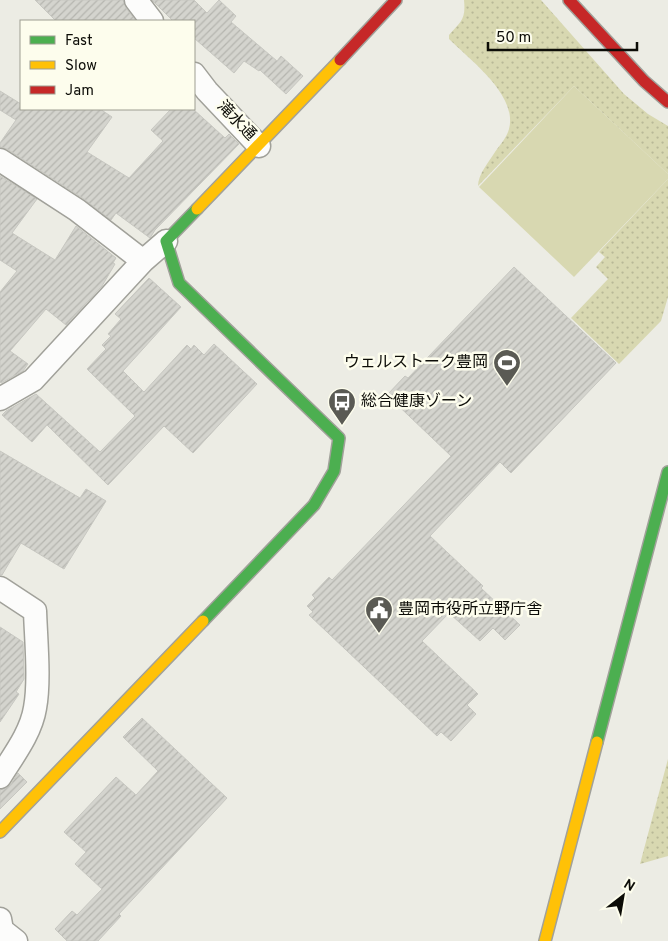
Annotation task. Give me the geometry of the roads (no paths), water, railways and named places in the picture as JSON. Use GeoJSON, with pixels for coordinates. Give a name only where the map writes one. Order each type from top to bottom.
{"type":"FeatureCollection","features":[{"type":"Feature","properties":{"kind":"main road"},"geometry":{"type":"LineString","coordinates":[[0,832],[314,505],[334,471],[339,438],[179,283],[166,241],[259,146],[396,0]]}},
{"type":"Feature","properties":{"kind":"main road"},"geometry":{"type":"LineString","coordinates":[[569,0],[644,81],[668,102]]}},
{"type":"Feature","properties":{"kind":"main road"},"geometry":{"type":"LineString","coordinates":[[545,941],[668,472]]}},
{"type":"Feature","properties":{"kind":"street"},"geometry":{"type":"LineString","coordinates":[[136,0],[151,20]]}},
{"type":"Feature","properties":{"kind":"street","name":"滝水通"},"geometry":{"type":"LineString","coordinates":[[195,75],[207,91],[259,146]]}},
{"type":"Feature","properties":{"kind":"street"},"geometry":{"type":"LineString","coordinates":[[0,160],[77,210],[143,261]]}},
{"type":"Feature","properties":{"kind":"street"},"geometry":{"type":"LineString","coordinates":[[0,399],[33,380],[143,261],[166,241]]}},
{"type":"Feature","properties":{"kind":"street"},"geometry":{"type":"LineString","coordinates":[[0,588],[35,611],[37,672],[35,709],[24,739],[0,777]]}},
{"type":"Feature","properties":{"kind":"street"},"geometry":{"type":"LineString","coordinates":[[0,919],[2,930],[16,941]]}},
{"type":"Feature","properties":{"kind":"place","name":"ウェルストーク豊岡"},"geometry":{"type":"Point","coordinates":[507,387]}},
{"type":"Feature","properties":{"kind":"place","name":"総合健康ゾーン"},"geometry":{"type":"Point","coordinates":[342,426]}},
{"type":"Feature","properties":{"kind":"place","name":"豊岡市役所立野庁舎"},"geometry":{"type":"Point","coordinates":[379,634]}}]}
